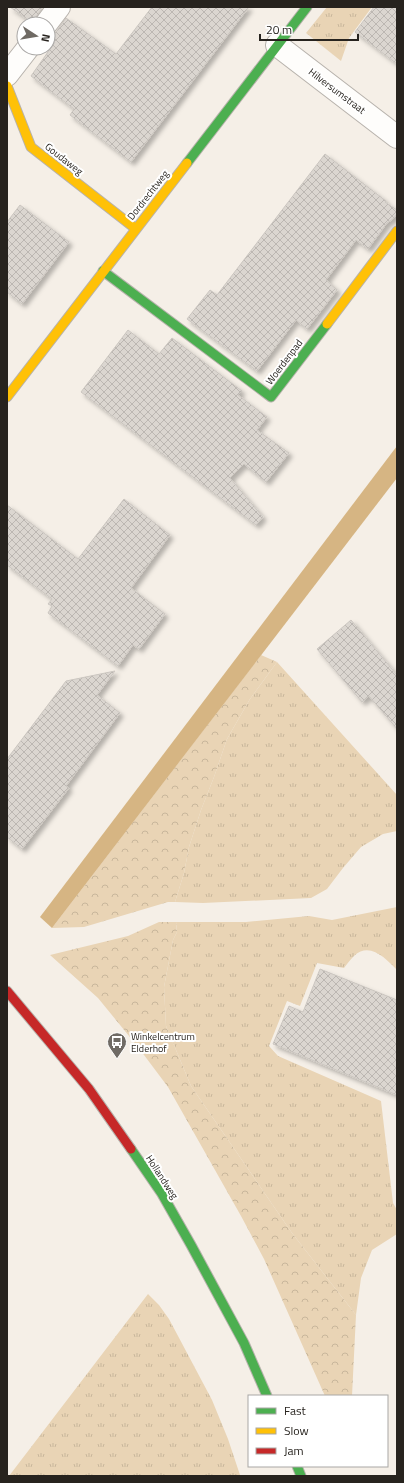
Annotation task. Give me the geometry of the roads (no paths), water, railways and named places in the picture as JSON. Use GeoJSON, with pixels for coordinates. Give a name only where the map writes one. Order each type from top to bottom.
{"type":"FeatureCollection","features":[{"type":"Feature","properties":{"kind":"street"},"geometry":{"type":"LineString","coordinates":[[52,16],[59,7]]}},
{"type":"Feature","properties":{"kind":"street","name":"Dordrechtweg"},"geometry":{"type":"LineString","coordinates":[[7,397],[306,7]]}},
{"type":"Feature","properties":{"kind":"street","name":"Hilversumstraat"},"geometry":{"type":"LineString","coordinates":[[277,45],[397,137]]}},
{"type":"Feature","properties":{"kind":"street"},"geometry":{"type":"LineString","coordinates":[[7,75],[22,56]]}},
{"type":"Feature","properties":{"kind":"street","name":"Goudaweg"},"geometry":{"type":"LineString","coordinates":[[7,86],[31,147],[136,228]]}},
{"type":"Feature","properties":{"kind":"street","name":"Woerdenpad"},"geometry":{"type":"LineString","coordinates":[[104,271],[271,397],[397,231]]}},
{"type":"Feature","properties":{"kind":"street","name":"Hollandweg"},"geometry":{"type":"LineString","coordinates":[[7,991],[89,1089],[162,1194],[244,1343],[267,1395]]}},
{"type":"Feature","properties":{"kind":"place","name":"Winkelcentrum Elderhof"},"geometry":{"type":"Point","coordinates":[117,1059]}}]}
